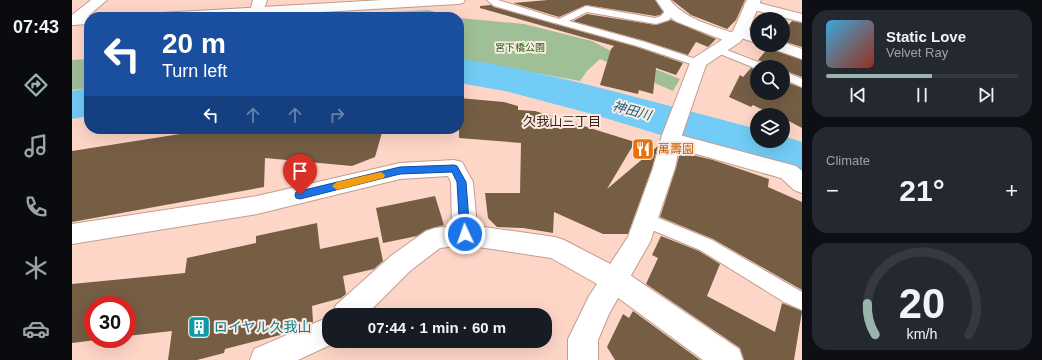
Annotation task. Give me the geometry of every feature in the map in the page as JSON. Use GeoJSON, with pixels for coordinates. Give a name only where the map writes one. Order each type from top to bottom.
{"type":"FeatureCollection","features":[{"type":"Feature","properties":{"kind":"street"},"geometry":{"type":"LineString","coordinates":[[85,12],[100,0]]}},
{"type":"Feature","properties":{"kind":"street"},"geometry":{"type":"LineString","coordinates":[[206,12],[259,6],[458,0]]}},
{"type":"Feature","properties":{"kind":"street"},"geometry":{"type":"LineString","coordinates":[[583,360],[583,339],[599,305],[638,242],[664,168],[674,130],[698,62],[719,50],[737,36],[752,2],[802,18]]}},
{"type":"Feature","properties":{"kind":"street"},"geometry":{"type":"LineString","coordinates":[[667,5],[680,18],[737,36],[750,37]]}},
{"type":"Feature","properties":{"kind":"street"},"geometry":{"type":"LineString","coordinates":[[73,21],[84,12]]}},
{"type":"Feature","properties":{"kind":"street"},"geometry":{"type":"LineString","coordinates":[[73,21],[84,20]]}},
{"type":"Feature","properties":{"kind":"street"},"geometry":{"type":"LineString","coordinates":[[790,50],[802,54]]}},
{"type":"Feature","properties":{"kind":"street"},"geometry":{"type":"LineString","coordinates":[[674,130],[788,172],[802,184]]}},
{"type":"Feature","properties":{"kind":"street"},"geometry":{"type":"LineString","coordinates":[[72,234],[257,205],[400,171],[454,168],[462,182],[465,234]]}},
{"type":"Feature","properties":{"kind":"street"},"geometry":{"type":"LineString","coordinates":[[353,308],[401,263],[435,238],[465,234],[555,248],[615,280],[728,360]]}},
{"type":"Feature","properties":{"kind":"street"},"geometry":{"type":"LineString","coordinates":[[265,360],[322,334]]}},
{"type":"Feature","properties":{"kind":"lane"},"geometry":{"type":"LineString","coordinates":[[492,0],[497,4],[641,44],[698,62]]}},
{"type":"Feature","properties":{"kind":"lane"},"geometry":{"type":"LineString","coordinates":[[560,22],[586,9],[656,21],[665,18],[667,5]]}},
{"type":"Feature","properties":{"kind":"lane"},"geometry":{"type":"LineString","coordinates":[[719,50],[750,62]]}},
{"type":"Feature","properties":{"kind":"lane"},"geometry":{"type":"LineString","coordinates":[[790,78],[802,83]]}},
{"type":"Feature","properties":{"kind":"lane"},"geometry":{"type":"LineString","coordinates":[[646,220],[706,245],[791,296],[802,301]]}},
{"type":"Feature","properties":{"kind":"green space"},"geometry":{"type":"Polygon","coordinates":[[[428,10],[436,12],[391,12],[428,10]]]}},
{"type":"Feature","properties":{"kind":"green space","name":"宮下橋公園"},"geometry":{"type":"Polygon","coordinates":[[[464,18],[524,24],[592,41],[615,53],[680,79],[673,91],[600,59],[587,71],[580,81],[464,60],[464,18]]]}},
{"type":"Feature","properties":{"kind":"green space"},"geometry":{"type":"Polygon","coordinates":[[[84,59],[84,89],[72,90],[72,60],[84,59]]]}},
{"type":"Feature","properties":{"kind":"building"},"geometry":{"type":"Polygon","coordinates":[[[548,0],[655,0],[663,12],[660,15],[655,16],[586,5],[559,17],[513,3],[548,0]]]}},
{"type":"Feature","properties":{"kind":"building"},"geometry":{"type":"Polygon","coordinates":[[[672,0],[745,0],[736,20],[727,29],[691,15],[672,0]]]}},
{"type":"Feature","properties":{"kind":"building"},"geometry":{"type":"Polygon","coordinates":[[[491,5],[637,47],[683,63],[676,75],[656,68],[653,94],[639,90],[638,94],[600,85],[611,49],[614,46],[480,8],[480,6],[491,5]]]}},
{"type":"Feature","properties":{"kind":"building"},"geometry":{"type":"Polygon","coordinates":[[[587,14],[656,25],[671,20],[716,39],[708,47],[696,42],[688,55],[645,41],[573,21],[587,14]]]}},
{"type":"Feature","properties":{"kind":"building"},"geometry":{"type":"Polygon","coordinates":[[[792,21],[802,23],[802,47],[790,43],[790,23],[792,21]]]}},
{"type":"Feature","properties":{"kind":"building"},"geometry":{"type":"Polygon","coordinates":[[[765,52],[779,52],[802,60],[802,77],[790,73],[790,60],[758,60],[765,52]]]}},
{"type":"Feature","properties":{"kind":"building"},"geometry":{"type":"Polygon","coordinates":[[[750,69],[750,100],[790,100],[790,84],[802,88],[802,128],[790,122],[790,108],[759,108],[753,105],[751,107],[729,97],[740,75],[743,77],[750,69]]]}},
{"type":"Feature","properties":{"kind":"building"},"geometry":{"type":"Polygon","coordinates":[[[464,98],[504,102],[518,106],[518,110],[535,111],[635,142],[607,189],[658,146],[652,168],[628,234],[603,234],[554,212],[553,233],[523,228],[497,227],[488,218],[485,193],[520,193],[521,143],[459,138],[459,134],[464,134],[464,98]]]}},
{"type":"Feature","properties":{"kind":"building"},"geometry":{"type":"Polygon","coordinates":[[[180,134],[382,134],[375,157],[352,166],[265,158],[264,187],[72,222],[72,151],[180,134]]]}},
{"type":"Feature","properties":{"kind":"building"},"geometry":{"type":"Polygon","coordinates":[[[680,152],[713,160],[769,179],[768,187],[802,202],[802,290],[713,239],[660,217],[680,152]]]}},
{"type":"Feature","properties":{"kind":"building"},"geometry":{"type":"Polygon","coordinates":[[[435,196],[444,225],[426,230],[417,236],[383,243],[376,208],[435,196]]]}},
{"type":"Feature","properties":{"kind":"building"},"geometry":{"type":"Polygon","coordinates":[[[317,223],[320,249],[378,237],[383,261],[374,269],[343,276],[346,294],[341,298],[312,306],[313,322],[284,334],[225,349],[224,353],[197,360],[168,360],[172,331],[136,335],[136,296],[84,296],[84,342],[72,343],[72,284],[185,273],[187,258],[256,243],[256,236],[317,223]]]}},
{"type":"Feature","properties":{"kind":"building"},"geometry":{"type":"Polygon","coordinates":[[[661,236],[699,251],[720,264],[707,296],[775,332],[782,303],[802,311],[794,360],[744,360],[740,348],[646,284],[658,258],[652,255],[661,236]]]}},
{"type":"Feature","properties":{"kind":"building"},"geometry":{"type":"Polygon","coordinates":[[[633,311],[700,360],[615,360],[607,347],[623,314],[629,318],[633,311]]]}},
{"type":"Feature","properties":{"kind":"waterway","name":"神田川"},"geometry":{"type":"LineString","coordinates":[[464,72],[505,78],[608,104],[802,160]]}},
{"type":"Feature","properties":{"kind":"waterway","name":"神田川"},"geometry":{"type":"LineString","coordinates":[[72,105],[84,103]]}},
{"type":"Feature","properties":{"kind":"slow traffic"},"geometry":{"type":"LineString","coordinates":[[337,186],[381,175]]}},
{"type":"Feature","properties":{"kind":"place","name":"萬壽園"},"geometry":{"type":"Point","coordinates":[643,149]}},
{"type":"Feature","properties":{"kind":"place","name":"ロイヤル久我山"},"geometry":{"type":"Point","coordinates":[199,327]}},
{"type":"Feature","properties":{"kind":"district","name":"久我山三丁目"},"geometry":{"type":"Point","coordinates":[562,121]}},
{"type":"Feature","properties":{"kind":"route"},"geometry":{"type":"LineString","coordinates":[[300,195],[400,171],[454,168],[462,182],[465,234]]}}]}
